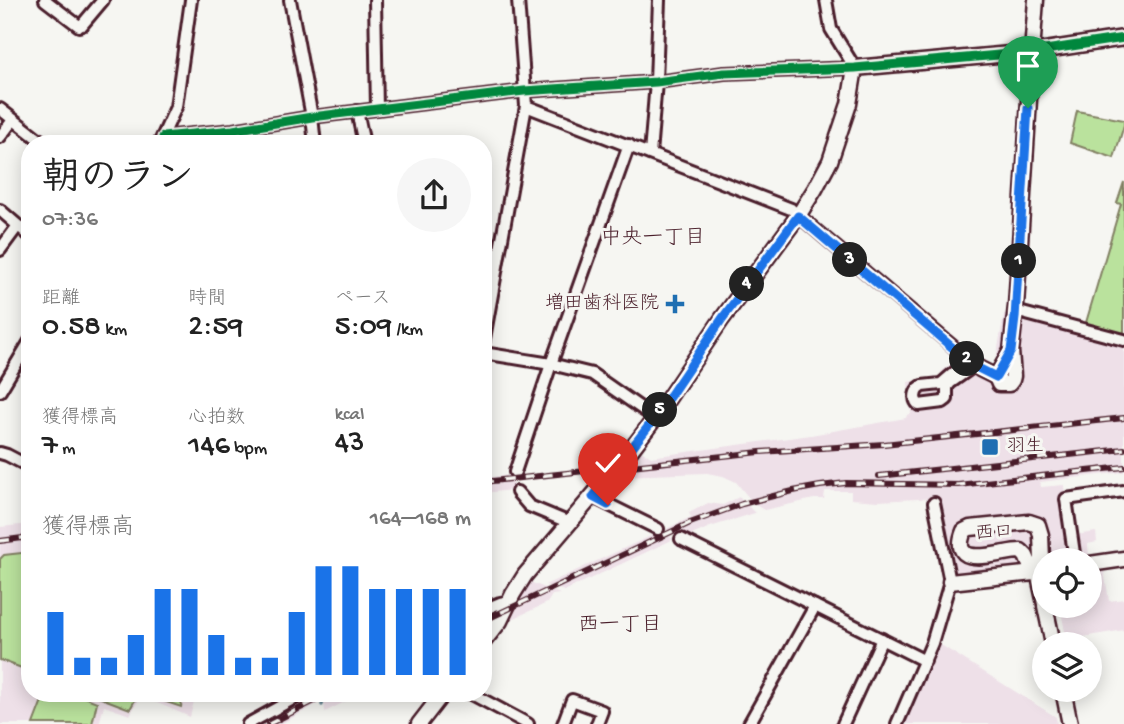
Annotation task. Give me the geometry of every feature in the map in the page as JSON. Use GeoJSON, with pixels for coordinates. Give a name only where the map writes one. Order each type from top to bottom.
{"type":"FeatureCollection","features":[{"type":"Feature","properties":{"kind":"street"},"geometry":{"type":"LineString","coordinates":[[45,0],[79,26],[103,0]]}},
{"type":"Feature","properties":{"kind":"street"},"geometry":{"type":"LineString","coordinates":[[163,135],[177,107],[191,0]]}},
{"type":"Feature","properties":{"kind":"street"},"geometry":{"type":"LineString","coordinates":[[290,0],[314,135]]}},
{"type":"Feature","properties":{"kind":"street"},"geometry":{"type":"LineString","coordinates":[[375,0],[377,109]]}},
{"type":"Feature","properties":{"kind":"street"},"geometry":{"type":"LineString","coordinates":[[492,294],[526,106],[518,0]]}},
{"type":"Feature","properties":{"kind":"street"},"geometry":{"type":"LineString","coordinates":[[650,154],[659,0]]}},
{"type":"Feature","properties":{"kind":"street"},"geometry":{"type":"LineString","coordinates":[[492,631],[525,575],[593,497],[655,418],[722,319],[798,216],[822,177],[849,104],[855,68],[831,29],[826,0]]}},
{"type":"Feature","properties":{"kind":"street"},"geometry":{"type":"LineString","coordinates":[[526,106],[791,209],[971,363],[996,377],[999,384],[1009,384],[1013,380],[1011,351],[1016,311],[1031,52],[1037,0]]}},
{"type":"Feature","properties":{"kind":"street"},"geometry":{"type":"LineString","coordinates":[[197,135],[312,117],[524,91],[656,82],[724,73],[855,68],[1031,52],[1124,38]]}},
{"type":"Feature","properties":{"kind":"street"},"geometry":{"type":"LineString","coordinates":[[0,109],[33,135]]}},
{"type":"Feature","properties":{"kind":"street"},"geometry":{"type":"LineString","coordinates":[[357,111],[362,135]]}},
{"type":"Feature","properties":{"kind":"street"},"geometry":{"type":"LineString","coordinates":[[0,137],[13,120]]}},
{"type":"Feature","properties":{"kind":"street"},"geometry":{"type":"LineString","coordinates":[[515,472],[629,145]]}},
{"type":"Feature","properties":{"kind":"street"},"geometry":{"type":"LineString","coordinates":[[0,210],[21,229]]}},
{"type":"Feature","properties":{"kind":"street"},"geometry":{"type":"LineString","coordinates":[[0,250],[18,227]]}},
{"type":"Feature","properties":{"kind":"street"},"geometry":{"type":"LineString","coordinates":[[1016,311],[1124,340]]}},
{"type":"Feature","properties":{"kind":"street"},"geometry":{"type":"LineString","coordinates":[[492,354],[592,374],[655,418]]}},
{"type":"Feature","properties":{"kind":"street"},"geometry":{"type":"LineString","coordinates":[[0,391],[21,356]]}},
{"type":"Feature","properties":{"kind":"street"},"geometry":{"type":"LineString","coordinates":[[971,363],[947,387],[947,398],[943,402],[923,405],[916,403],[915,394],[920,387],[941,384],[971,363]]}},
{"type":"Feature","properties":{"kind":"street"},"geometry":{"type":"LineString","coordinates":[[0,453],[21,462]]}},
{"type":"Feature","properties":{"kind":"street"},"geometry":{"type":"LineString","coordinates":[[1073,548],[1066,499],[1124,491]]}},
{"type":"Feature","properties":{"kind":"street"},"geometry":{"type":"LineString","coordinates":[[517,492],[529,506],[570,523]]}},
{"type":"Feature","properties":{"kind":"street"},"geometry":{"type":"LineString","coordinates":[[593,497],[658,529]]}},
{"type":"Feature","properties":{"kind":"street"},"geometry":{"type":"LineString","coordinates":[[897,724],[932,643],[950,582],[934,503]]}},
{"type":"Feature","properties":{"kind":"street","name":"西口"},"geometry":{"type":"LineString","coordinates":[[1029,522],[1038,525],[1041,535],[1041,572],[1029,564],[1026,555],[1021,551],[978,557],[968,555],[963,549],[964,531],[970,528],[1029,522]]}},
{"type":"Feature","properties":{"kind":"street"},"geometry":{"type":"LineString","coordinates":[[681,539],[925,661]]}},
{"type":"Feature","properties":{"kind":"street"},"geometry":{"type":"LineString","coordinates":[[1102,562],[1124,559]]}},
{"type":"Feature","properties":{"kind":"street"},"geometry":{"type":"LineString","coordinates":[[950,582],[1032,573]]}},
{"type":"Feature","properties":{"kind":"street"},"geometry":{"type":"LineString","coordinates":[[492,606],[510,601]]}},
{"type":"Feature","properties":{"kind":"street"},"geometry":{"type":"LineString","coordinates":[[749,724],[815,606]]}},
{"type":"Feature","properties":{"kind":"street"},"geometry":{"type":"LineString","coordinates":[[843,724],[882,639]]}},
{"type":"Feature","properties":{"kind":"street"},"geometry":{"type":"LineString","coordinates":[[563,724],[572,700],[602,711],[597,724]]}},
{"type":"Feature","properties":{"kind":"street"},"geometry":{"type":"LineString","coordinates":[[248,724],[288,702]]}},
{"type":"Feature","properties":{"kind":"street"},"geometry":{"type":"LineString","coordinates":[[419,724],[436,702]]}},
{"type":"Feature","properties":{"kind":"street"},"geometry":{"type":"LineString","coordinates":[[487,702],[528,724]]}},
{"type":"Feature","properties":{"kind":"street"},"geometry":{"type":"LineString","coordinates":[[1065,702],[1070,724]]}},
{"type":"Feature","properties":{"kind":"shaded area"},"geometry":{"type":"Polygon","coordinates":[[[1004,314],[1124,343],[1124,472],[1040,482],[1041,487],[1064,485],[1065,495],[1061,498],[1068,548],[1032,548],[1032,564],[954,574],[951,571],[938,498],[878,501],[851,499],[851,491],[825,491],[824,499],[764,510],[754,504],[736,482],[723,476],[707,473],[621,476],[641,451],[651,457],[811,435],[906,418],[911,414],[908,382],[940,376],[941,372],[958,358],[983,376],[989,365],[995,365],[1004,314]]]}},
{"type":"Feature","properties":{"kind":"shaded area"},"geometry":{"type":"Polygon","coordinates":[[[511,475],[513,490],[492,492],[492,477],[511,475]]]}},
{"type":"Feature","properties":{"kind":"shaded area"},"geometry":{"type":"Polygon","coordinates":[[[739,497],[755,513],[685,538],[666,529],[691,517],[689,513],[708,503],[723,505],[739,497]]]}},
{"type":"Feature","properties":{"kind":"shaded area"},"geometry":{"type":"Polygon","coordinates":[[[21,525],[21,702],[138,702],[130,715],[104,706],[99,724],[0,724],[0,527],[21,525]]]}},
{"type":"Feature","properties":{"kind":"shaded area"},"geometry":{"type":"Polygon","coordinates":[[[659,532],[674,539],[564,591],[545,585],[659,532]]]}},
{"type":"Feature","properties":{"kind":"shaded area"},"geometry":{"type":"Polygon","coordinates":[[[1096,532],[1097,542],[1088,544],[1088,548],[1077,548],[1075,535],[1096,532]]]}},
{"type":"Feature","properties":{"kind":"shaded area"},"geometry":{"type":"Polygon","coordinates":[[[1102,570],[1109,601],[1124,599],[1124,630],[1102,634],[1065,632],[1062,618],[1102,618],[1102,570]]]}},
{"type":"Feature","properties":{"kind":"shaded area"},"geometry":{"type":"Polygon","coordinates":[[[527,583],[560,594],[552,595],[547,603],[506,622],[527,583]]]}},
{"type":"Feature","properties":{"kind":"shaded area"},"geometry":{"type":"Polygon","coordinates":[[[936,642],[1056,717],[1057,724],[900,724],[936,642]]]}},
{"type":"Feature","properties":{"kind":"shaded area"},"geometry":{"type":"Polygon","coordinates":[[[155,702],[194,702],[190,717],[155,702]]]}},
{"type":"Feature","properties":{"kind":"shaded area"},"geometry":{"type":"Polygon","coordinates":[[[299,702],[320,702],[281,724],[258,724],[299,702]]]}},
{"type":"Feature","properties":{"kind":"shaded area"},"geometry":{"type":"Polygon","coordinates":[[[324,702],[344,702],[325,712],[324,702]]]}},
{"type":"Feature","properties":{"kind":"green space"},"geometry":{"type":"Polygon","coordinates":[[[1077,111],[1124,120],[1114,158],[1070,143],[1077,111]]]}},
{"type":"Feature","properties":{"kind":"green space"},"geometry":{"type":"Polygon","coordinates":[[[1124,182],[1124,337],[1085,326],[1121,204],[1117,203],[1124,182]]]}},
{"type":"Feature","properties":{"kind":"green space"},"geometry":{"type":"Polygon","coordinates":[[[21,553],[21,668],[0,660],[0,559],[4,555],[21,553]]]}},
{"type":"Feature","properties":{"kind":"green space"},"geometry":{"type":"Polygon","coordinates":[[[42,702],[97,702],[92,724],[33,724],[42,702]]]}},
{"type":"Feature","properties":{"kind":"green space"},"geometry":{"type":"Polygon","coordinates":[[[112,702],[134,702],[130,709],[112,702]]]}},
{"type":"Feature","properties":{"kind":"green space"},"geometry":{"type":"Polygon","coordinates":[[[166,702],[182,702],[181,707],[166,702]]]}},
{"type":"Feature","properties":{"kind":"railway"},"geometry":{"type":"LineString","coordinates":[[492,481],[760,452],[884,444],[1124,418]]}},
{"type":"Feature","properties":{"kind":"railway"},"geometry":{"type":"LineString","coordinates":[[879,476],[1124,449]]}},
{"type":"Feature","properties":{"kind":"railway"},"geometry":{"type":"LineString","coordinates":[[492,617],[690,523],[742,504],[793,491],[846,483],[958,485],[1124,467]]}},
{"type":"Feature","properties":{"kind":"railway"},"geometry":{"type":"LineString","coordinates":[[0,541],[21,538]]}},
{"type":"Feature","properties":{"kind":"railway"},"geometry":{"type":"LineString","coordinates":[[269,724],[312,702]]}},
{"type":"Feature","properties":{"kind":"cycle path"},"geometry":{"type":"LineString","coordinates":[[183,135],[524,91],[656,82],[724,73],[855,68],[1032,52],[1124,38]]}},
{"type":"Feature","properties":{"kind":"cycle path"},"geometry":{"type":"LineString","coordinates":[[1011,351],[1032,52]]}},
{"type":"Feature","properties":{"kind":"place","name":"増田歯科医院"},"geometry":{"type":"Point","coordinates":[675,304]}},
{"type":"Feature","properties":{"kind":"place","name":"羽生"},"geometry":{"type":"Point","coordinates":[990,447]}},
{"type":"Feature","properties":{"kind":"district","name":"中央一丁目"},"geometry":{"type":"Point","coordinates":[653,239]}},
{"type":"Feature","properties":{"kind":"district","name":"西一丁目"},"geometry":{"type":"Point","coordinates":[620,626]}},
{"type":"Feature","properties":{"kind":"route"},"geometry":{"type":"LineString","coordinates":[[608,505],[593,497],[655,418],[722,319],[798,216],[974,366],[996,377],[1011,351],[1015,318],[1028,108]]}}]}
